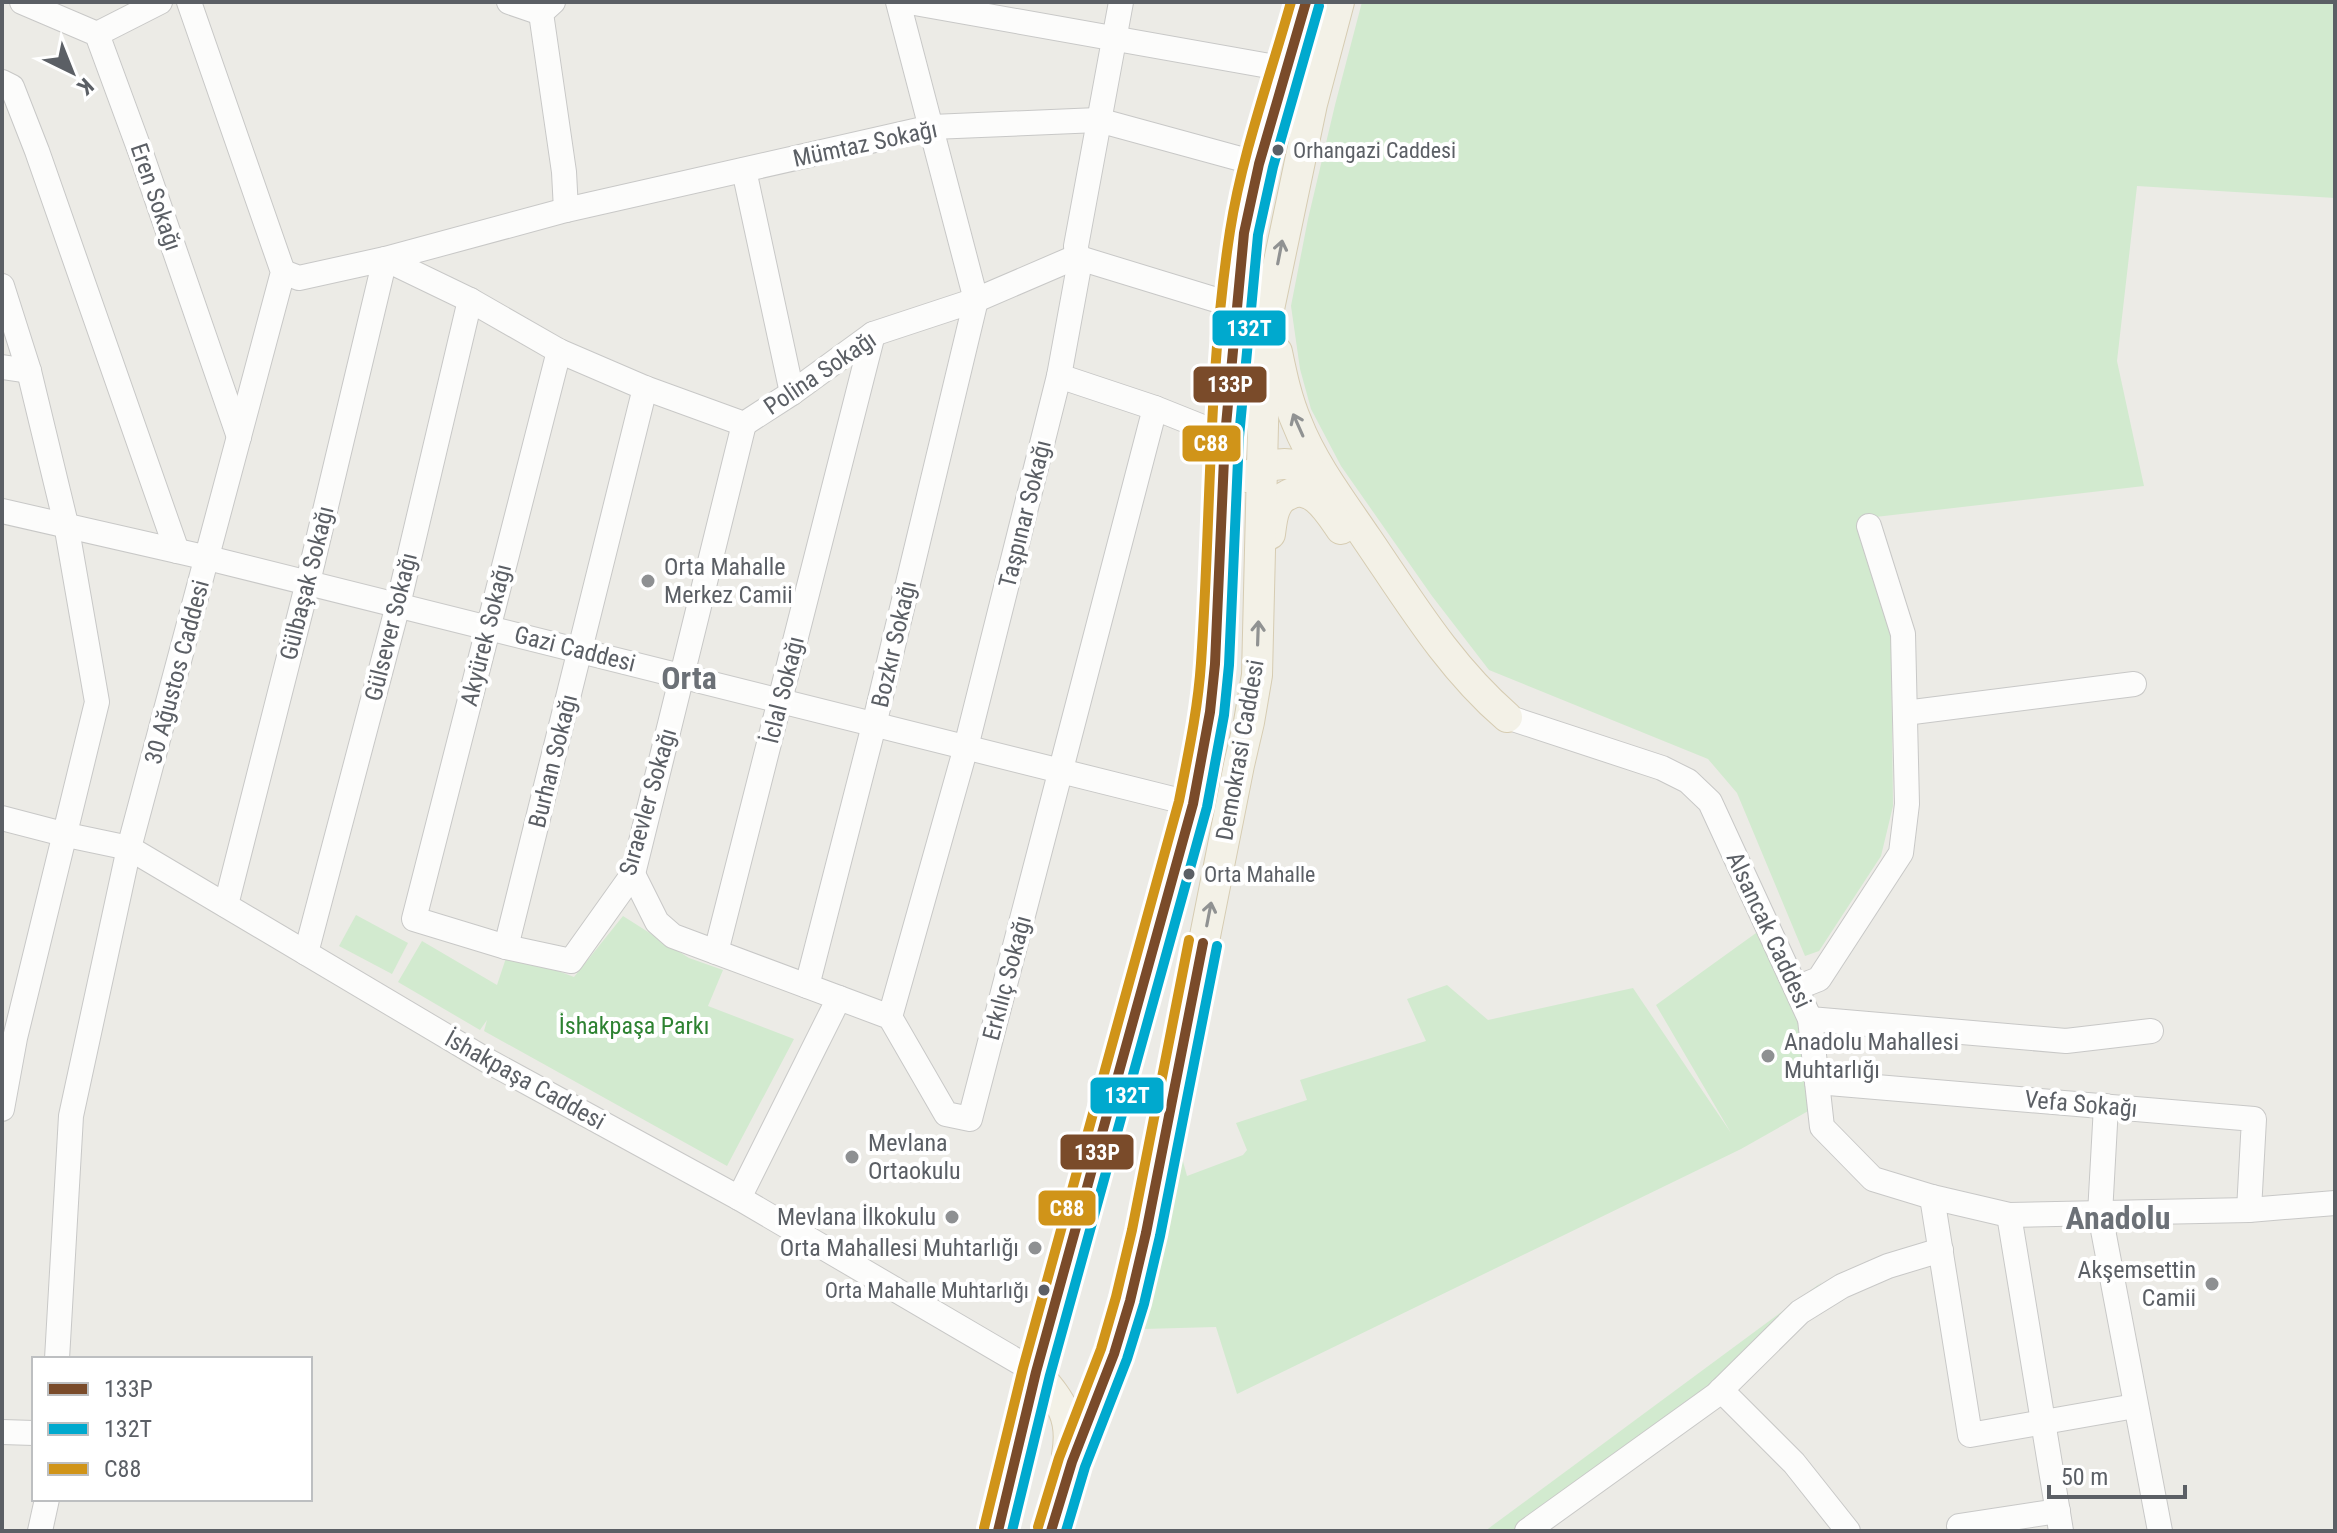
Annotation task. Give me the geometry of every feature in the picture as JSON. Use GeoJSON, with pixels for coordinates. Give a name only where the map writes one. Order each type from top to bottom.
{"type":"FeatureCollection","features":[{"type":"Feature","properties":{"kind":"main road","name":"Demokrasi Caddesi"},"geometry":{"type":"LineString","coordinates":[[1054,1518],[1114,1354],[1130,1301],[1257,675],[1265,342],[1269,309],[1303,144],[1339,2]]}},
{"type":"Feature","properties":{"kind":"main road","name":"Demokrasi Caddesi"},"geometry":{"type":"LineString","coordinates":[[998,1531],[1036,1372],[1193,804],[1210,712],[1215,664],[1225,436],[1244,233],[1301,3]]}},
{"type":"Feature","properties":{"kind":"main road"},"geometry":{"type":"LineString","coordinates":[[1269,309],[1284,385],[1298,426],[1336,493],[1444,650],[1467,680],[1507,717]]}},
{"type":"Feature","properties":{"kind":"main road"},"geometry":{"type":"LineString","coordinates":[[1223,503],[1233,488],[1249,475],[1280,464],[1298,465],[1311,470],[1336,493]]}},
{"type":"Feature","properties":{"kind":"main road"},"geometry":{"type":"LineString","coordinates":[[1260,587],[1274,510],[1281,499],[1291,493],[1301,491],[1311,494],[1322,504],[1458,693],[1475,704],[1507,717]]}},
{"type":"Feature","properties":{"kind":"main road"},"geometry":{"type":"LineString","coordinates":[[1193,804],[1204,805],[1218,799],[1227,789],[1239,765]]}},
{"type":"Feature","properties":{"kind":"main road"},"geometry":{"type":"LineString","coordinates":[[1036,1372],[1067,1415],[1069,1427],[1069,1444],[1054,1518]]}},
{"type":"Feature","properties":{"kind":"street"},"geometry":{"type":"LineString","coordinates":[[22,2],[97,34],[160,2]]}},
{"type":"Feature","properties":{"kind":"street"},"geometry":{"type":"LineString","coordinates":[[509,2],[547,8],[566,210]]}},
{"type":"Feature","properties":{"kind":"street"},"geometry":{"type":"LineString","coordinates":[[898,2],[976,300]]}},
{"type":"Feature","properties":{"kind":"street"},"geometry":{"type":"LineString","coordinates":[[909,2],[1286,69]]}},
{"type":"Feature","properties":{"kind":"street","name":"Taşpınar Sokağı"},"geometry":{"type":"LineString","coordinates":[[890,1017],[966,747],[1059,376],[1078,272],[1076,246],[1121,2]]}},
{"type":"Feature","properties":{"kind":"street"},"geometry":{"type":"LineString","coordinates":[[191,3],[283,272],[299,278],[385,259]]}},
{"type":"Feature","properties":{"kind":"street","name":"Eren Sokağı"},"geometry":{"type":"LineString","coordinates":[[97,34],[240,437]]}},
{"type":"Feature","properties":{"kind":"street"},"geometry":{"type":"LineString","coordinates":[[2,82],[12,87],[37,151],[177,551]]}},
{"type":"Feature","properties":{"kind":"street","name":"Mümtaz Sokağı"},"geometry":{"type":"LineString","coordinates":[[385,259],[566,210],[932,127],[1098,120],[1259,164]]}},
{"type":"Feature","properties":{"kind":"street"},"geometry":{"type":"LineString","coordinates":[[744,170],[792,393]]}},
{"type":"Feature","properties":{"kind":"street"},"geometry":{"type":"LineString","coordinates":[[1076,257],[1236,306]]}},
{"type":"Feature","properties":{"kind":"street","name":"Polina Sokağı"},"geometry":{"type":"LineString","coordinates":[[385,259],[470,300],[559,351],[645,388],[744,424],[873,334],[976,300],[1076,257]]}},
{"type":"Feature","properties":{"kind":"street","name":"Gülbaşak Sokağı"},"geometry":{"type":"LineString","coordinates":[[226,905],[308,582],[385,259]]}},
{"type":"Feature","properties":{"kind":"street","name":"30 Ağustos Caddesi"},"geometry":{"type":"LineString","coordinates":[[57,1357],[71,1116],[129,848],[283,272]]}},
{"type":"Feature","properties":{"kind":"street"},"geometry":{"type":"LineString","coordinates":[[2,286],[29,371],[66,524],[97,702],[67,835],[6,1063],[2,1109]]}},
{"type":"Feature","properties":{"kind":"street","name":"Gülsever Sokağı"},"geometry":{"type":"LineString","coordinates":[[306,953],[398,605],[470,300]]}},
{"type":"Feature","properties":{"kind":"street","name":"Bozkır Sokağı"},"geometry":{"type":"LineString","coordinates":[[807,986],[874,725],[976,300]]}},
{"type":"Feature","properties":{"kind":"street","name":"İclal Sokağı"},"geometry":{"type":"LineString","coordinates":[[716,952],[873,334]]}},
{"type":"Feature","properties":{"kind":"street","name":"Akyürek Sokağı"},"geometry":{"type":"LineString","coordinates":[[414,919],[559,351]]}},
{"type":"Feature","properties":{"kind":"street"},"geometry":{"type":"LineString","coordinates":[[2,367],[29,371]]}},
{"type":"Feature","properties":{"kind":"street"},"geometry":{"type":"LineString","coordinates":[[1059,376],[1155,408],[1225,436]]}},
{"type":"Feature","properties":{"kind":"street","name":"Burhan Sokağı"},"geometry":{"type":"LineString","coordinates":[[506,947],[645,388]]}},
{"type":"Feature","properties":{"kind":"street","name":"Erkılıç Sokağı"},"geometry":{"type":"LineString","coordinates":[[890,1017],[946,1114],[970,1119],[1155,408]]}},
{"type":"Feature","properties":{"kind":"street","name":"Sıraevler Sokağı"},"geometry":{"type":"LineString","coordinates":[[414,919],[506,947],[571,961],[633,874],[744,424]]}},
{"type":"Feature","properties":{"kind":"street","name":"Gazi Caddesi"},"geometry":{"type":"LineString","coordinates":[[2,511],[308,582],[1193,804]]}},
{"type":"Feature","properties":{"kind":"street"},"geometry":{"type":"LineString","coordinates":[[1796,988],[1819,979],[1901,853],[1907,804],[1903,634],[1869,526]]}},
{"type":"Feature","properties":{"kind":"street"},"geometry":{"type":"LineString","coordinates":[[1905,713],[2134,684]]}},
{"type":"Feature","properties":{"kind":"street","name":"Alsancak Caddesi"},"geometry":{"type":"LineString","coordinates":[[1507,717],[1662,768],[1688,781],[1710,802],[1810,1019],[1822,1127],[1873,1179],[2009,1215],[2249,1210],[2335,1203]]}},
{"type":"Feature","properties":{"kind":"street","name":"İshakpaşa Caddesi"},"geometry":{"type":"LineString","coordinates":[[2,818],[129,848],[488,1061],[739,1198],[1036,1372]]}},
{"type":"Feature","properties":{"kind":"street"},"geometry":{"type":"LineString","coordinates":[[633,874],[657,922],[673,936],[890,1017]]}},
{"type":"Feature","properties":{"kind":"street"},"geometry":{"type":"LineString","coordinates":[[739,1198],[839,998]]}},
{"type":"Feature","properties":{"kind":"street"},"geometry":{"type":"LineString","coordinates":[[1810,1019],[2066,1041],[2151,1031]]}},
{"type":"Feature","properties":{"kind":"street","name":"Vefa Sokağı"},"geometry":{"type":"LineString","coordinates":[[1817,1082],[2254,1119],[2249,1210]]}},
{"type":"Feature","properties":{"kind":"street"},"geometry":{"type":"LineString","coordinates":[[2106,1106],[2100,1214],[2160,1531]]}},
{"type":"Feature","properties":{"kind":"street"},"geometry":{"type":"LineString","coordinates":[[1932,1197],[1970,1435],[2135,1406]]}},
{"type":"Feature","properties":{"kind":"street"},"geometry":{"type":"LineString","coordinates":[[1959,1526],[2060,1521],[2009,1215]]}},
{"type":"Feature","properties":{"kind":"street"},"geometry":{"type":"LineString","coordinates":[[1527,1531],[1721,1390],[1800,1312],[1853,1281],[1888,1266],[1941,1250]]}},
{"type":"Feature","properties":{"kind":"street"},"geometry":{"type":"LineString","coordinates":[[1721,1390],[1794,1463],[1848,1531]]}},
{"type":"Feature","properties":{"kind":"street"},"geometry":{"type":"LineString","coordinates":[[2,1432],[32,1433]]}},
{"type":"Feature","properties":{"kind":"street"},"geometry":{"type":"LineString","coordinates":[[40,1531],[47,1501]]}},
{"type":"Feature","properties":{"kind":"green space"},"geometry":{"type":"Polygon","coordinates":[[[1362,2],[2335,2],[2335,198],[2137,186],[2117,361],[2144,486],[1858,519],[1891,635],[1893,806],[1881,856],[1819,951],[1805,956],[1737,793],[1708,759],[1489,670],[1432,596],[1341,466],[1311,409],[1300,369],[1291,306],[1308,219],[1362,2]]]}},
{"type":"Feature","properties":{"kind":"green space"},"geometry":{"type":"Polygon","coordinates":[[[356,915],[408,943],[392,974],[339,946],[356,915]]]}},
{"type":"Feature","properties":{"kind":"green space","name":"İshakpaşa Parkı"},"geometry":{"type":"Polygon","coordinates":[[[623,916],[689,958],[723,970],[708,1006],[794,1039],[727,1166],[484,1031],[487,1020],[480,1030],[398,982],[422,941],[497,985],[508,952],[574,977],[623,916]]]}},
{"type":"Feature","properties":{"kind":"green space"},"geometry":{"type":"Polygon","coordinates":[[[1763,928],[1800,1024],[1810,1110],[1741,1149],[1237,1394],[1216,1327],[1143,1329],[1178,1143],[1187,1176],[1243,1155],[1247,1150],[1236,1123],[1307,1100],[1300,1080],[1426,1041],[1407,999],[1447,985],[1488,1020],[1633,988],[1731,1133],[1656,1005],[1763,928]]]}},
{"type":"Feature","properties":{"kind":"green space"},"geometry":{"type":"Polygon","coordinates":[[[1822,1282],[1712,1386],[1515,1531],[1485,1531],[1822,1282]]]}},
{"type":"Feature","properties":{"kind":"transit line","name":"C88"},"geometry":{"type":"LineString","coordinates":[[984,1528],[1023,1368],[1179,801],[1200,680],[1214,392],[1230,231],[1249,144],[1291,2]]}},
{"type":"Feature","properties":{"kind":"transit line","name":"133P"},"geometry":{"type":"LineString","coordinates":[[998,1531],[1036,1372],[1193,804],[1210,712],[1215,664],[1225,436],[1244,233],[1259,164],[1306,2]]}},
{"type":"Feature","properties":{"kind":"transit line","name":"132T"},"geometry":{"type":"LineString","coordinates":[[1012,1531],[1050,1375],[1207,807],[1224,715],[1229,665],[1239,437],[1258,235],[1273,167],[1319,6]]}},
{"type":"Feature","properties":{"kind":"transit line","name":"C88"},"geometry":{"type":"LineString","coordinates":[[1038,1527],[1059,1458],[1101,1349],[1116,1297],[1189,940]]}},
{"type":"Feature","properties":{"kind":"transit line","name":"133P"},"geometry":{"type":"LineString","coordinates":[[1051,1531],[1072,1462],[1114,1354],[1130,1301],[1203,943]]}},
{"type":"Feature","properties":{"kind":"transit line","name":"132T"},"geometry":{"type":"LineString","coordinates":[[1066,1531],[1085,1467],[1127,1359],[1144,1304],[1217,946]]}},
{"type":"Feature","properties":{"kind":"place","name":"Orhangazi Caddesi"},"geometry":{"type":"Point","coordinates":[1278,150]}},
{"type":"Feature","properties":{"kind":"place","name":"Orta Mahalle Merkez Camii"},"geometry":{"type":"Point","coordinates":[648,581]}},
{"type":"Feature","properties":{"kind":"place","name":"Orta Mahalle"},"geometry":{"type":"Point","coordinates":[1189,874]}},
{"type":"Feature","properties":{"kind":"place","name":"Anadolu Mahallesi Muhtarlığı"},"geometry":{"type":"Point","coordinates":[1768,1056]}},
{"type":"Feature","properties":{"kind":"place","name":"Mevlana Ortaokulu"},"geometry":{"type":"Point","coordinates":[852,1157]}},
{"type":"Feature","properties":{"kind":"place","name":"Mevlana İlkokulu"},"geometry":{"type":"Point","coordinates":[952,1217]}},
{"type":"Feature","properties":{"kind":"place","name":"Orta Mahallesi Muhtarlığı"},"geometry":{"type":"Point","coordinates":[1035,1248]}},
{"type":"Feature","properties":{"kind":"place","name":"Akşemsettin Camii"},"geometry":{"type":"Point","coordinates":[2212,1284]}},
{"type":"Feature","properties":{"kind":"place","name":"Orta Mahalle Muhtarlığı"},"geometry":{"type":"Point","coordinates":[1044,1290]}},
{"type":"Feature","properties":{"kind":"district","name":"Orta"},"geometry":{"type":"Point","coordinates":[689,678]}},
{"type":"Feature","properties":{"kind":"district","name":"Anadolu"},"geometry":{"type":"Point","coordinates":[2118,1218]}}]}
